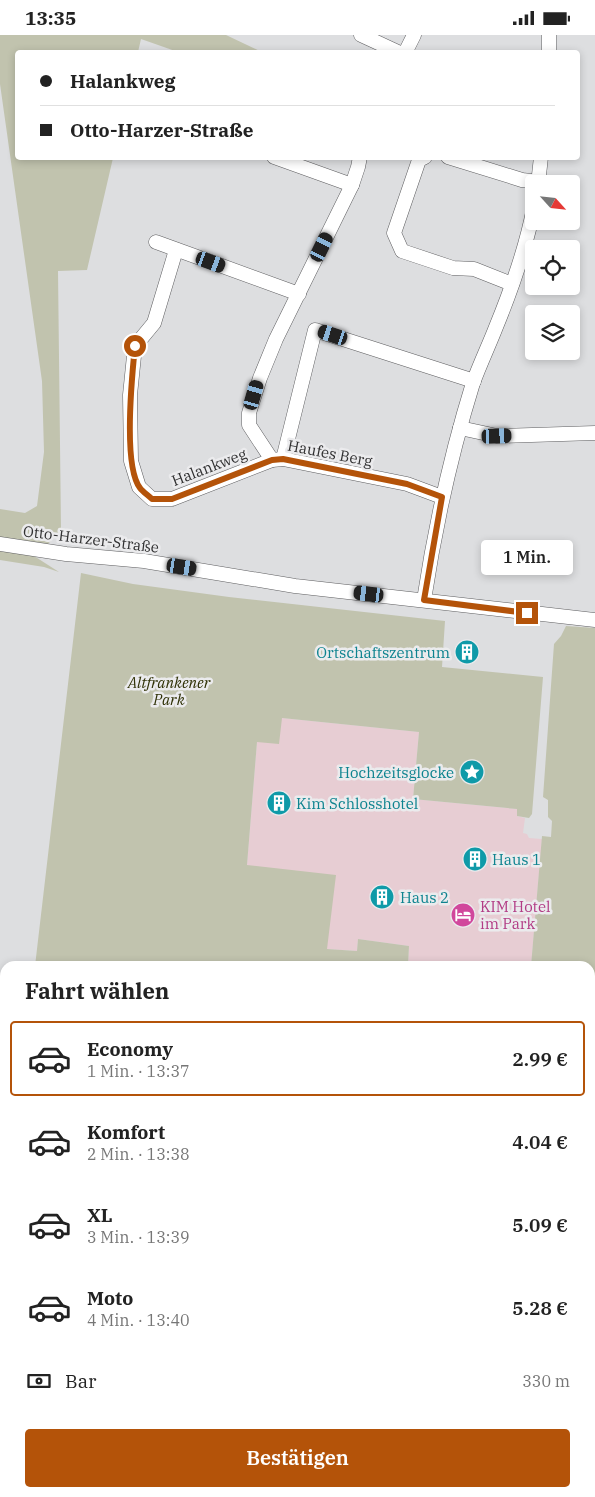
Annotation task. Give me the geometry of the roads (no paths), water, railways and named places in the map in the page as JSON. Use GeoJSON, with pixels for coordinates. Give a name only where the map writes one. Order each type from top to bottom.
{"type":"FeatureCollection","features":[{"type":"Feature","properties":{"kind":"street"},"geometry":{"type":"LineString","coordinates":[[361,35],[394,50]]}},
{"type":"Feature","properties":{"kind":"street"},"geometry":{"type":"LineString","coordinates":[[406,50],[414,35]]}},
{"type":"Feature","properties":{"kind":"street"},"geometry":{"type":"LineString","coordinates":[[549,35],[549,50]]}},
{"type":"Feature","properties":{"kind":"street"},"geometry":{"type":"LineString","coordinates":[[282,160],[352,185]]}},
{"type":"Feature","properties":{"kind":"street","name":"Haufes Berg"},"geometry":{"type":"LineString","coordinates":[[359,160],[352,185],[276,339],[260,378],[249,413],[250,425],[277,459],[407,484],[442,497]]}},
{"type":"Feature","properties":{"kind":"street"},"geometry":{"type":"LineString","coordinates":[[419,160],[394,233],[402,251],[453,268],[474,269],[512,284]]}},
{"type":"Feature","properties":{"kind":"street"},"geometry":{"type":"LineString","coordinates":[[458,160],[525,181]]}},
{"type":"Feature","properties":{"kind":"street"},"geometry":{"type":"LineString","coordinates":[[539,175],[540,160]]}},
{"type":"Feature","properties":{"kind":"street"},"geometry":{"type":"LineString","coordinates":[[424,600],[442,497],[460,428],[474,381],[512,284],[530,230]]}},
{"type":"Feature","properties":{"kind":"street"},"geometry":{"type":"LineString","coordinates":[[156,242],[299,294]]}},
{"type":"Feature","properties":{"kind":"street","name":"Halankweg"},"geometry":{"type":"LineString","coordinates":[[176,249],[154,323],[135,346],[130,395],[132,461],[139,487],[152,499],[172,499],[277,459]]}},
{"type":"Feature","properties":{"kind":"street"},"geometry":{"type":"LineString","coordinates":[[277,459],[315,329],[474,381]]}},
{"type":"Feature","properties":{"kind":"street"},"geometry":{"type":"LineString","coordinates":[[460,428],[497,436],[595,433]]}},
{"type":"Feature","properties":{"kind":"street","name":"Otto-Harzer-Straße"},"geometry":{"type":"LineString","coordinates":[[0,544],[66,554],[144,561],[295,586],[595,620]]}},
{"type":"Feature","properties":{"kind":"place","name":"Ortschaftszentrum"},"geometry":{"type":"Point","coordinates":[467,652]}},
{"type":"Feature","properties":{"kind":"place","name":"Hochzeitsglocke"},"geometry":{"type":"Point","coordinates":[472,772]}},
{"type":"Feature","properties":{"kind":"place","name":"Kim Schlosshotel"},"geometry":{"type":"Point","coordinates":[279,803]}},
{"type":"Feature","properties":{"kind":"place","name":"Haus 1"},"geometry":{"type":"Point","coordinates":[475,859]}},
{"type":"Feature","properties":{"kind":"place","name":"Haus 2"},"geometry":{"type":"Point","coordinates":[382,897]}},
{"type":"Feature","properties":{"kind":"place","name":"KIM Hotel im Park"},"geometry":{"type":"Point","coordinates":[463,915]}},
{"type":"Feature","properties":{"kind":"park label","name":"Altfrankener Park"},"geometry":{"type":"Point","coordinates":[169,690]}}]}
